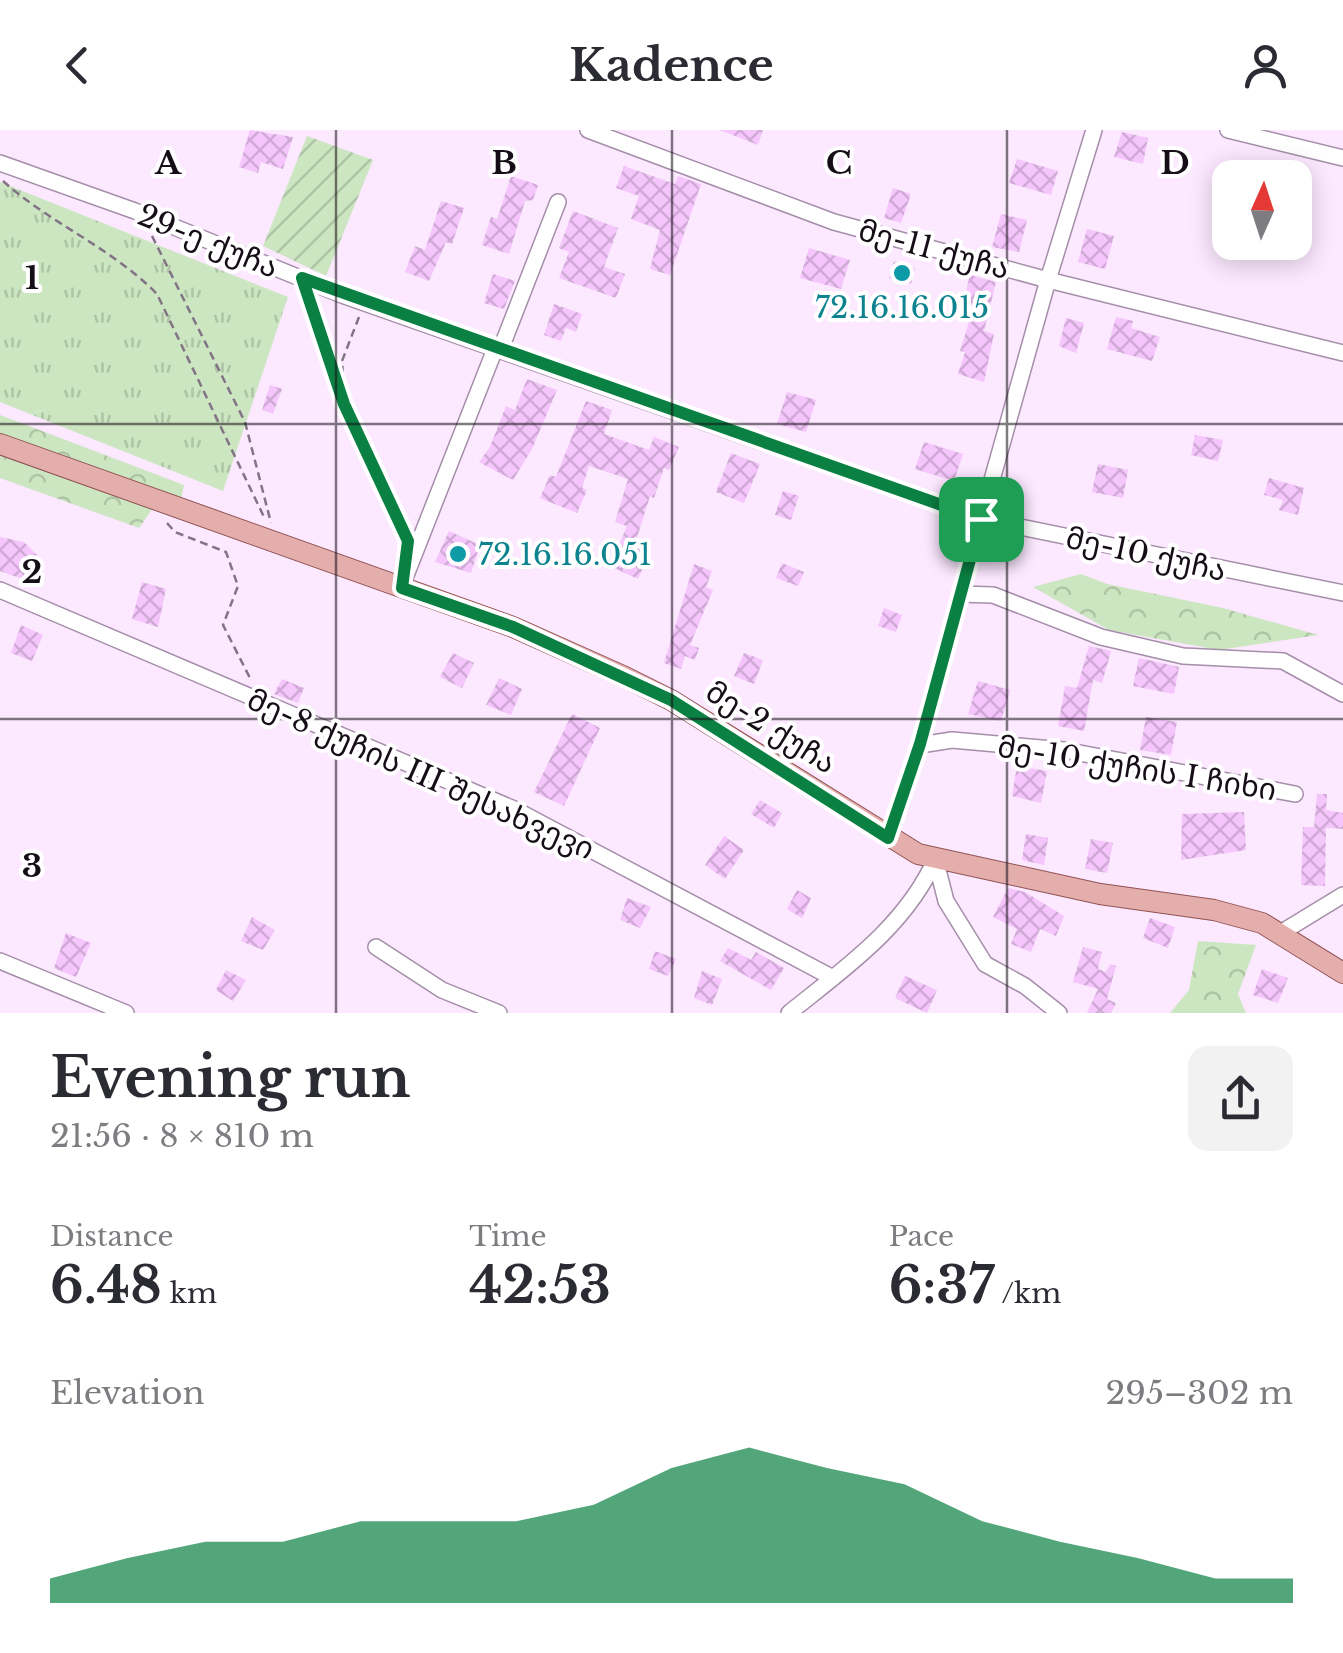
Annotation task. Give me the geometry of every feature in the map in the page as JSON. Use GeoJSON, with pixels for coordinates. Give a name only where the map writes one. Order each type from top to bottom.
{"type":"FeatureCollection","features":[{"type":"Feature","properties":{"kind":"main road","name":"მე-2 ქუჩა"},"geometry":{"type":"LineString","coordinates":[[0,444],[513,627],[671,700],[888,838],[936,858],[1100,894],[1214,910],[1262,923],[1343,973]]}},
{"type":"Feature","properties":{"kind":"street","name":"მე-11 ქუჩა"},"geometry":{"type":"LineString","coordinates":[[588,130],[834,222],[1048,280],[981,519]]}},
{"type":"Feature","properties":{"kind":"street"},"geometry":{"type":"LineString","coordinates":[[1094,130],[1048,280],[1343,353]]}},
{"type":"Feature","properties":{"kind":"street"},"geometry":{"type":"LineString","coordinates":[[1228,130],[1343,158]]}},
{"type":"Feature","properties":{"kind":"street","name":"29-ე ქუჩა"},"geometry":{"type":"LineString","coordinates":[[0,163],[498,350],[981,519]]}},
{"type":"Feature","properties":{"kind":"street"},"geometry":{"type":"LineString","coordinates":[[402,588],[558,202]]}},
{"type":"Feature","properties":{"kind":"street"},"geometry":{"type":"LineString","coordinates":[[888,838],[920,744],[981,519]]}},
{"type":"Feature","properties":{"kind":"street","name":"მე-10 ქუჩა"},"geometry":{"type":"LineString","coordinates":[[981,519],[1343,593]]}},
{"type":"Feature","properties":{"kind":"street","name":"მე-8 ქუჩის III შესახვევი"},"geometry":{"type":"LineString","coordinates":[[0,590],[514,809],[833,978]]}},
{"type":"Feature","properties":{"kind":"street"},"geometry":{"type":"LineString","coordinates":[[960,594],[992,595],[1101,637],[1184,656],[1283,661],[1343,694]]}},
{"type":"Feature","properties":{"kind":"street","name":"მე-10 ქუჩის I ჩიხი"},"geometry":{"type":"LineString","coordinates":[[920,744],[952,740],[1064,750],[1295,794]]}},
{"type":"Feature","properties":{"kind":"street"},"geometry":{"type":"LineString","coordinates":[[788,1013],[898,918],[917,895],[936,858]]}},
{"type":"Feature","properties":{"kind":"street"},"geometry":{"type":"LineString","coordinates":[[936,858],[938,882],[946,901],[985,964],[1026,986],[1059,1013]]}},
{"type":"Feature","properties":{"kind":"street"},"geometry":{"type":"LineString","coordinates":[[1279,934],[1343,895]]}},
{"type":"Feature","properties":{"kind":"street"},"geometry":{"type":"LineString","coordinates":[[376,947],[442,990],[499,1013]]}},
{"type":"Feature","properties":{"kind":"street"},"geometry":{"type":"LineString","coordinates":[[0,961],[126,1013]]}},
{"type":"Feature","properties":{"kind":"path"},"geometry":{"type":"LineString","coordinates":[[0,178],[52,219],[134,270],[157,294],[277,543]]}},
{"type":"Feature","properties":{"kind":"path"},"geometry":{"type":"LineString","coordinates":[[135,211],[163,251],[245,422],[277,543]]}},
{"type":"Feature","properties":{"kind":"path"},"geometry":{"type":"LineString","coordinates":[[302,278],[344,404],[408,541]]}},
{"type":"Feature","properties":{"kind":"path"},"geometry":{"type":"LineString","coordinates":[[344,404],[342,362],[368,302]]}},
{"type":"Feature","properties":{"kind":"path"},"geometry":{"type":"LineString","coordinates":[[170,504],[164,520],[175,532],[226,552],[238,586],[223,624],[266,703]]}},
{"type":"Feature","properties":{"kind":"green space"},"geometry":{"type":"Polygon","coordinates":[[[307,136],[373,160],[326,276],[263,246],[307,136]]]}},
{"type":"Feature","properties":{"kind":"green space"},"geometry":{"type":"Polygon","coordinates":[[[0,182],[288,297],[223,491],[0,402],[0,182]]]}},
{"type":"Feature","properties":{"kind":"green space"},"geometry":{"type":"Polygon","coordinates":[[[0,415],[184,485],[181,500],[0,437],[0,415]]]}},
{"type":"Feature","properties":{"kind":"green space"},"geometry":{"type":"Polygon","coordinates":[[[0,453],[153,508],[139,528],[0,478],[0,453]]]}},
{"type":"Feature","properties":{"kind":"green space"},"geometry":{"type":"Polygon","coordinates":[[[1081,574],[1107,584],[1223,608],[1318,635],[1219,650],[1109,630],[1033,587],[1081,574]]]}},
{"type":"Feature","properties":{"kind":"green space"},"geometry":{"type":"Polygon","coordinates":[[[1198,941],[1256,945],[1238,994],[1246,1013],[1170,1013],[1189,990],[1198,941]]]}},
{"type":"Feature","properties":{"kind":"building"},"geometry":{"type":"Polygon","coordinates":[[[250,130],[293,137],[283,169],[261,162],[258,173],[239,167],[250,130]]]}},
{"type":"Feature","properties":{"kind":"building"},"geometry":{"type":"Polygon","coordinates":[[[720,130],[763,130],[758,145],[720,130]]]}},
{"type":"Feature","properties":{"kind":"building"},"geometry":{"type":"Polygon","coordinates":[[[1122,132],[1148,138],[1143,164],[1114,157],[1122,132]]]}},
{"type":"Feature","properties":{"kind":"building"},"geometry":{"type":"Polygon","coordinates":[[[1017,159],[1058,171],[1051,195],[1009,183],[1017,159]]]}},
{"type":"Feature","properties":{"kind":"building"},"geometry":{"type":"Polygon","coordinates":[[[624,166],[675,184],[678,176],[701,184],[670,275],[650,269],[660,230],[631,219],[639,196],[616,188],[624,166]]]}},
{"type":"Feature","properties":{"kind":"building"},"geometry":{"type":"Polygon","coordinates":[[[511,176],[538,185],[533,200],[525,201],[509,254],[482,245],[491,217],[497,219],[511,176]]]}},
{"type":"Feature","properties":{"kind":"building"},"geometry":{"type":"Polygon","coordinates":[[[893,188],[911,194],[901,223],[884,218],[893,188]]]}},
{"type":"Feature","properties":{"kind":"building"},"geometry":{"type":"Polygon","coordinates":[[[441,201],[464,208],[452,244],[446,242],[429,281],[405,272],[415,246],[425,250],[441,201]]]}},
{"type":"Feature","properties":{"kind":"building"},"geometry":{"type":"Polygon","coordinates":[[[573,211],[618,228],[604,267],[625,274],[616,298],[559,278],[569,252],[559,248],[573,211]]]}},
{"type":"Feature","properties":{"kind":"building"},"geometry":{"type":"Polygon","coordinates":[[[1001,214],[1027,220],[1019,252],[992,247],[1001,214]]]}},
{"type":"Feature","properties":{"kind":"building"},"geometry":{"type":"Polygon","coordinates":[[[1087,229],[1114,236],[1105,269],[1078,262],[1087,229]]]}},
{"type":"Feature","properties":{"kind":"building"},"geometry":{"type":"Polygon","coordinates":[[[809,248],[850,260],[841,289],[800,278],[809,248]]]}},
{"type":"Feature","properties":{"kind":"building","name":"72.16.16.015"},"geometry":{"type":"Polygon","coordinates":[[[894,261],[915,268],[911,284],[889,278],[894,261]]]}},
{"type":"Feature","properties":{"kind":"building"},"geometry":{"type":"Polygon","coordinates":[[[493,274],[515,281],[504,309],[484,303],[493,274]]]}},
{"type":"Feature","properties":{"kind":"building"},"geometry":{"type":"Polygon","coordinates":[[[970,275],[996,282],[984,331],[994,334],[984,382],[958,374],[965,352],[960,351],[974,306],[963,303],[970,275]]]}},
{"type":"Feature","properties":{"kind":"building"},"geometry":{"type":"Polygon","coordinates":[[[554,304],[582,314],[576,332],[566,328],[561,341],[544,335],[554,304]]]}},
{"type":"Feature","properties":{"kind":"building"},"geometry":{"type":"Polygon","coordinates":[[[1116,317],[1133,321],[1131,328],[1160,337],[1152,361],[1107,349],[1116,317]]]}},
{"type":"Feature","properties":{"kind":"building"},"geometry":{"type":"Polygon","coordinates":[[[1066,318],[1084,323],[1076,353],[1059,346],[1066,318]]]}},
{"type":"Feature","properties":{"kind":"building"},"geometry":{"type":"Polygon","coordinates":[[[527,379],[557,390],[532,449],[513,480],[479,462],[490,447],[506,406],[515,410],[527,379]]]}},
{"type":"Feature","properties":{"kind":"building"},"geometry":{"type":"Polygon","coordinates":[[[270,385],[282,389],[273,414],[262,410],[270,385]]]}},
{"type":"Feature","properties":{"kind":"building"},"geometry":{"type":"Polygon","coordinates":[[[787,392],[816,400],[806,432],[777,424],[787,392]]]}},
{"type":"Feature","properties":{"kind":"building"},"geometry":{"type":"Polygon","coordinates":[[[586,401],[612,410],[604,434],[649,450],[654,437],[679,447],[669,470],[664,468],[654,498],[650,496],[634,547],[649,553],[638,579],[610,566],[627,526],[615,522],[628,479],[589,466],[582,488],[587,490],[577,513],[540,498],[550,475],[556,477],[586,401]]]}},
{"type":"Feature","properties":{"kind":"building"},"geometry":{"type":"Polygon","coordinates":[[[1195,435],[1223,440],[1218,461],[1191,455],[1195,435]]]}},
{"type":"Feature","properties":{"kind":"building"},"geometry":{"type":"Polygon","coordinates":[[[924,442],[963,454],[954,481],[915,469],[924,442]]]}},
{"type":"Feature","properties":{"kind":"building"},"geometry":{"type":"Polygon","coordinates":[[[731,453],[760,464],[744,503],[716,492],[731,453]]]}},
{"type":"Feature","properties":{"kind":"building"},"geometry":{"type":"Polygon","coordinates":[[[1098,464],[1128,470],[1123,498],[1092,492],[1098,464]]]}},
{"type":"Feature","properties":{"kind":"building"},"geometry":{"type":"Polygon","coordinates":[[[1269,478],[1304,488],[1298,515],[1279,510],[1283,500],[1264,495],[1269,478]]]}},
{"type":"Feature","properties":{"kind":"building"},"geometry":{"type":"Polygon","coordinates":[[[783,491],[799,496],[791,520],[775,515],[783,491]]]}},
{"type":"Feature","properties":{"kind":"building","name":"72.16.16.051"},"geometry":{"type":"Polygon","coordinates":[[[449,531],[480,545],[471,573],[435,562],[449,531]]]}},
{"type":"Feature","properties":{"kind":"building"},"geometry":{"type":"Polygon","coordinates":[[[0,537],[24,542],[38,556],[32,571],[27,569],[22,579],[0,571],[0,537]]]}},
{"type":"Feature","properties":{"kind":"building"},"geometry":{"type":"Polygon","coordinates":[[[782,563],[804,572],[798,586],[776,578],[782,563]]]}},
{"type":"Feature","properties":{"kind":"building"},"geometry":{"type":"Polygon","coordinates":[[[694,564],[712,571],[706,587],[713,590],[690,645],[699,648],[695,660],[685,656],[681,669],[664,663],[694,564]]]}},
{"type":"Feature","properties":{"kind":"building"},"geometry":{"type":"Polygon","coordinates":[[[142,582],[166,589],[158,627],[132,619],[142,582]]]}},
{"type":"Feature","properties":{"kind":"building"},"geometry":{"type":"Polygon","coordinates":[[[884,608],[902,615],[896,632],[878,626],[884,608]]]}},
{"type":"Feature","properties":{"kind":"building"},"geometry":{"type":"Polygon","coordinates":[[[21,625],[43,635],[32,661],[11,653],[21,625]]]}},
{"type":"Feature","properties":{"kind":"building"},"geometry":{"type":"Polygon","coordinates":[[[1089,646],[1111,651],[1102,683],[1093,680],[1084,731],[1058,726],[1065,686],[1077,688],[1089,646]]]}},
{"type":"Feature","properties":{"kind":"building"},"geometry":{"type":"Polygon","coordinates":[[[453,653],[474,663],[462,688],[440,677],[453,653]]]}},
{"type":"Feature","properties":{"kind":"building"},"geometry":{"type":"Polygon","coordinates":[[[744,653],[763,660],[754,684],[734,676],[744,653]]]}},
{"type":"Feature","properties":{"kind":"building"},"geometry":{"type":"Polygon","coordinates":[[[1139,658],[1179,667],[1174,694],[1133,686],[1139,658]]]}},
{"type":"Feature","properties":{"kind":"building"},"geometry":{"type":"Polygon","coordinates":[[[499,678],[522,689],[511,715],[486,705],[499,678]]]}},
{"type":"Feature","properties":{"kind":"building"},"geometry":{"type":"Polygon","coordinates":[[[282,679],[304,688],[298,703],[274,694],[282,679]]]}},
{"type":"Feature","properties":{"kind":"building"},"geometry":{"type":"Polygon","coordinates":[[[978,681],[1010,690],[1001,721],[968,714],[978,681]]]}},
{"type":"Feature","properties":{"kind":"building"},"geometry":{"type":"Polygon","coordinates":[[[572,714],[600,728],[564,806],[534,792],[572,714]]]}},
{"type":"Feature","properties":{"kind":"building"},"geometry":{"type":"Polygon","coordinates":[[[1146,717],[1177,722],[1171,755],[1140,750],[1146,717]]]}},
{"type":"Feature","properties":{"kind":"building"},"geometry":{"type":"Polygon","coordinates":[[[1017,766],[1047,771],[1041,803],[1012,796],[1017,766]]]}},
{"type":"Feature","properties":{"kind":"building"},"geometry":{"type":"Polygon","coordinates":[[[1317,794],[1327,794],[1326,810],[1343,813],[1343,829],[1326,828],[1325,886],[1301,885],[1303,827],[1314,827],[1317,794]]]}},
{"type":"Feature","properties":{"kind":"building"},"geometry":{"type":"Polygon","coordinates":[[[760,800],[782,813],[774,828],[751,814],[760,800]]]}},
{"type":"Feature","properties":{"kind":"building"},"geometry":{"type":"Polygon","coordinates":[[[1244,812],[1246,850],[1181,860],[1182,814],[1244,812]]]}},
{"type":"Feature","properties":{"kind":"building"},"geometry":{"type":"Polygon","coordinates":[[[1026,834],[1048,838],[1044,865],[1022,860],[1026,834]]]}},
{"type":"Feature","properties":{"kind":"building"},"geometry":{"type":"Polygon","coordinates":[[[724,836],[744,850],[725,879],[705,865],[724,836]]]}},
{"type":"Feature","properties":{"kind":"building"},"geometry":{"type":"Polygon","coordinates":[[[1091,839],[1113,843],[1107,873],[1085,869],[1091,839]]]}},
{"type":"Feature","properties":{"kind":"building"},"geometry":{"type":"Polygon","coordinates":[[[1008,888],[1025,892],[1064,916],[1056,936],[1040,929],[1031,952],[1011,944],[1017,929],[993,917],[1008,888]]]}},
{"type":"Feature","properties":{"kind":"building"},"geometry":{"type":"Polygon","coordinates":[[[797,890],[811,898],[802,918],[787,909],[797,890]]]}},
{"type":"Feature","properties":{"kind":"building"},"geometry":{"type":"Polygon","coordinates":[[[627,898],[651,907],[640,928],[620,920],[627,898]]]}},
{"type":"Feature","properties":{"kind":"building"},"geometry":{"type":"Polygon","coordinates":[[[252,917],[275,930],[263,950],[241,941],[252,917]]]}},
{"type":"Feature","properties":{"kind":"building"},"geometry":{"type":"Polygon","coordinates":[[[1150,918],[1175,927],[1168,948],[1143,938],[1150,918]]]}},
{"type":"Feature","properties":{"kind":"building"},"geometry":{"type":"Polygon","coordinates":[[[66,933],[91,943],[76,977],[54,968],[66,933]]]}},
{"type":"Feature","properties":{"kind":"building"},"geometry":{"type":"Polygon","coordinates":[[[1083,947],[1102,952],[1098,969],[1106,972],[1110,964],[1116,966],[1107,999],[1116,1003],[1111,1013],[1087,1013],[1098,989],[1073,982],[1083,947]]]}},
{"type":"Feature","properties":{"kind":"building"},"geometry":{"type":"Polygon","coordinates":[[[728,948],[751,960],[756,952],[784,968],[771,990],[720,961],[728,948]]]}},
{"type":"Feature","properties":{"kind":"building"},"geometry":{"type":"Polygon","coordinates":[[[655,951],[676,959],[668,976],[649,969],[655,951]]]}},
{"type":"Feature","properties":{"kind":"building"},"geometry":{"type":"Polygon","coordinates":[[[1262,969],[1288,978],[1278,1003],[1253,995],[1262,969]]]}},
{"type":"Feature","properties":{"kind":"building"},"geometry":{"type":"Polygon","coordinates":[[[226,970],[246,980],[233,1001],[216,990],[226,970]]]}},
{"type":"Feature","properties":{"kind":"building"},"geometry":{"type":"Polygon","coordinates":[[[702,971],[722,979],[712,1005],[694,998],[702,971]]]}},
{"type":"Feature","properties":{"kind":"building"},"geometry":{"type":"Polygon","coordinates":[[[905,976],[937,990],[927,1013],[895,998],[905,976]]]}},
{"type":"Feature","properties":{"kind":"place","name":"72.16.16.015"},"geometry":{"type":"Point","coordinates":[902,273]}},
{"type":"Feature","properties":{"kind":"place","name":"72.16.16.051"},"geometry":{"type":"Point","coordinates":[458,554]}},
{"type":"Feature","properties":{"kind":"route"},"geometry":{"type":"LineString","coordinates":[[302,278],[342,295],[981,519],[920,744],[888,838],[750,748],[625,676],[601,669],[513,627],[402,588],[408,541],[344,404],[302,278]]}}]}
